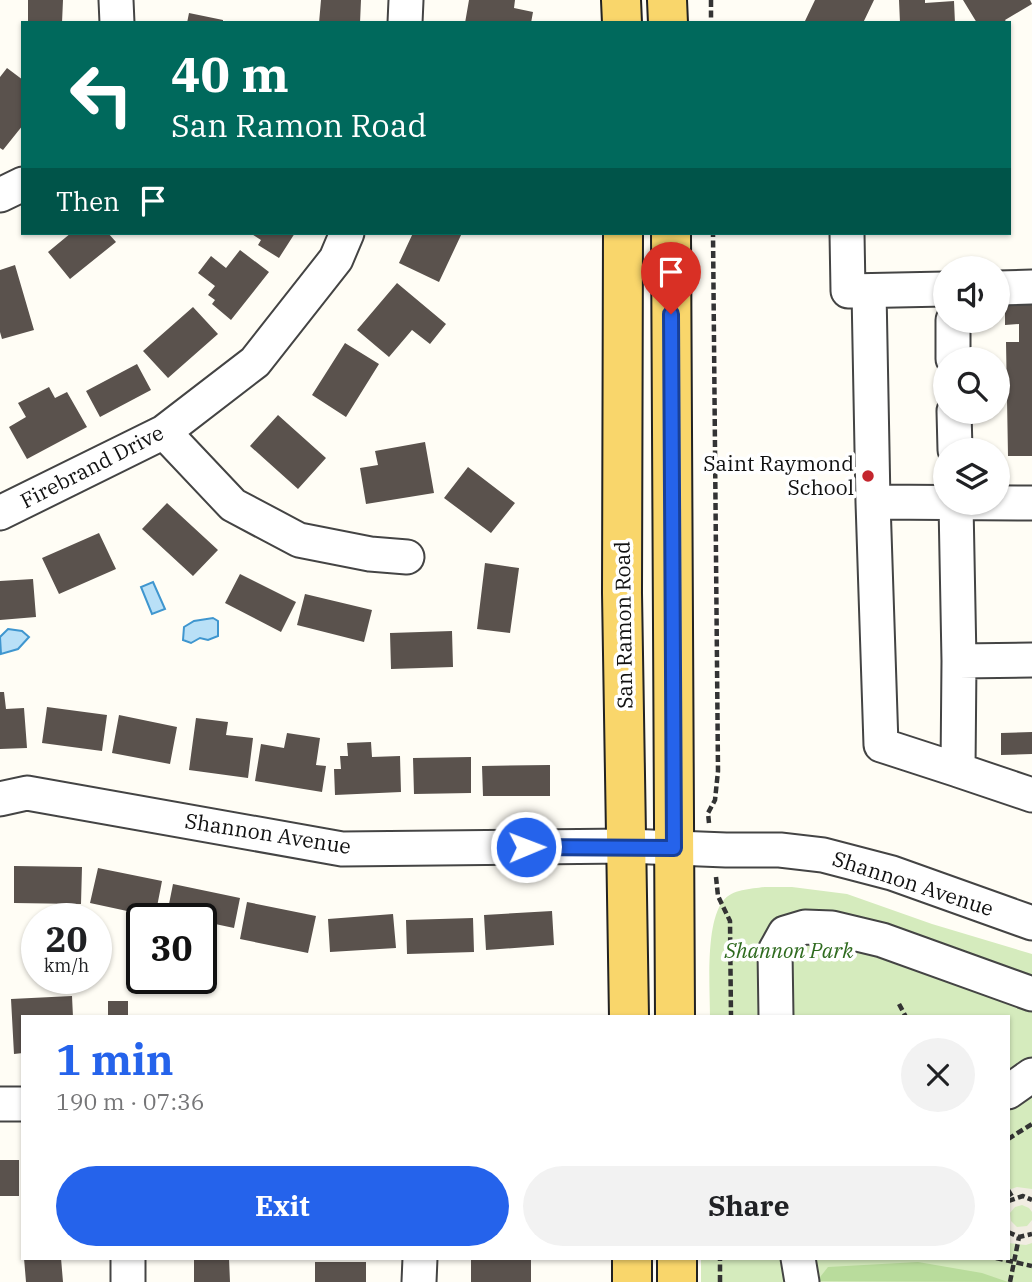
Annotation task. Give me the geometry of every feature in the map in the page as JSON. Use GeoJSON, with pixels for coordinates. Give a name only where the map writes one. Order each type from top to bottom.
{"type":"FeatureCollection","features":[{"type":"Feature","properties":{"kind":"main road"},"geometry":{"type":"LineString","coordinates":[[621,0],[622,21]]}},
{"type":"Feature","properties":{"kind":"main road"},"geometry":{"type":"LineString","coordinates":[[667,0],[668,21]]}},
{"type":"Feature","properties":{"kind":"main road","name":"San Ramon Road"},"geometry":{"type":"LineString","coordinates":[[623,235],[622,593],[629,1015]]}},
{"type":"Feature","properties":{"kind":"main road"},"geometry":{"type":"LineString","coordinates":[[671,235],[675,1015]]}},
{"type":"Feature","properties":{"kind":"main road"},"geometry":{"type":"LineString","coordinates":[[632,1260],[632,1282]]}},
{"type":"Feature","properties":{"kind":"main road"},"geometry":{"type":"LineString","coordinates":[[677,1260],[677,1282]]}},
{"type":"Feature","properties":{"kind":"street"},"geometry":{"type":"LineString","coordinates":[[116,0],[117,21]]}},
{"type":"Feature","properties":{"kind":"street"},"geometry":{"type":"LineString","coordinates":[[405,21],[406,0]]}},
{"type":"Feature","properties":{"kind":"street"},"geometry":{"type":"LineString","coordinates":[[0,195],[21,185]]}},
{"type":"Feature","properties":{"kind":"street","name":"Firebrand Drive"},"geometry":{"type":"LineString","coordinates":[[0,513],[164,432],[255,362],[336,259],[346,235]]}},
{"type":"Feature","properties":{"kind":"street"},"geometry":{"type":"LineString","coordinates":[[847,235],[848,291],[933,289]]}},
{"type":"Feature","properties":{"kind":"street"},"geometry":{"type":"LineString","coordinates":[[1010,288],[1032,287]]}},
{"type":"Feature","properties":{"kind":"street"},"geometry":{"type":"LineString","coordinates":[[869,291],[881,745],[1032,795]]}},
{"type":"Feature","properties":{"kind":"street"},"geometry":{"type":"LineString","coordinates":[[164,432],[233,505],[299,540],[370,554],[407,557]]}},
{"type":"Feature","properties":{"kind":"street"},"geometry":{"type":"LineString","coordinates":[[873,502],[933,503]]}},
{"type":"Feature","properties":{"kind":"street"},"geometry":{"type":"LineString","coordinates":[[1010,503],[1032,503]]}},
{"type":"Feature","properties":{"kind":"street"},"geometry":{"type":"LineString","coordinates":[[956,515],[959,661],[957,770]]}},
{"type":"Feature","properties":{"kind":"street"},"geometry":{"type":"LineString","coordinates":[[959,661],[1032,660]]}},
{"type":"Feature","properties":{"kind":"street","name":"Shannon Avenue"},"geometry":{"type":"LineString","coordinates":[[0,799],[27,793],[342,849],[626,846],[780,850],[822,855],[892,873],[1032,923]]}},
{"type":"Feature","properties":{"kind":"street"},"geometry":{"type":"LineString","coordinates":[[776,1015],[775,951],[785,933],[805,927],[832,929],[882,940],[1032,994]]}},
{"type":"Feature","properties":{"kind":"street"},"geometry":{"type":"LineString","coordinates":[[1010,1091],[1032,1075]]}},
{"type":"Feature","properties":{"kind":"street"},"geometry":{"type":"LineString","coordinates":[[0,1104],[21,1104]]}},
{"type":"Feature","properties":{"kind":"street"},"geometry":{"type":"LineString","coordinates":[[128,1260],[128,1282]]}},
{"type":"Feature","properties":{"kind":"street"},"geometry":{"type":"LineString","coordinates":[[419,1282],[420,1260]]}},
{"type":"Feature","properties":{"kind":"street"},"geometry":{"type":"LineString","coordinates":[[798,1260],[802,1282]]}},
{"type":"Feature","properties":{"kind":"path"},"geometry":{"type":"LineString","coordinates":[[711,0],[711,21]]}},
{"type":"Feature","properties":{"kind":"path"},"geometry":{"type":"LineString","coordinates":[[708,813],[715,800],[718,771],[713,235]]}},
{"type":"Feature","properties":{"kind":"path"},"geometry":{"type":"LineString","coordinates":[[718,895],[730,921],[731,1015]]}},
{"type":"Feature","properties":{"kind":"path"},"geometry":{"type":"LineString","coordinates":[[899,1004],[905,1015]]}},
{"type":"Feature","properties":{"kind":"path"},"geometry":{"type":"LineString","coordinates":[[1010,1138],[1032,1124]]}},
{"type":"Feature","properties":{"kind":"path"},"geometry":{"type":"LineString","coordinates":[[1011,1199],[1023,1196],[1032,1200]]}},
{"type":"Feature","properties":{"kind":"path"},"geometry":{"type":"LineString","coordinates":[[1010,1234],[1019,1237],[1032,1234]]}},
{"type":"Feature","properties":{"kind":"path"},"geometry":{"type":"LineString","coordinates":[[1010,1282],[1019,1237]]}},
{"type":"Feature","properties":{"kind":"path"},"geometry":{"type":"LineString","coordinates":[[720,1260],[720,1282]]}},
{"type":"Feature","properties":{"kind":"path"},"geometry":{"type":"LineString","coordinates":[[1005,1260],[1032,1266]]}},
{"type":"Feature","properties":{"kind":"green space","name":"Shannon Park"},"geometry":{"type":"Polygon","coordinates":[[[792,887],[847,894],[932,924],[1032,954],[1032,1282],[701,1282],[701,1260],[1010,1260],[1010,1015],[710,1015],[713,925],[723,901],[742,890],[792,887]]]}},
{"type":"Feature","properties":{"kind":"green space"},"geometry":{"type":"Polygon","coordinates":[[[918,1262],[982,1273],[1008,1282],[817,1281],[828,1267],[918,1262]]]}},
{"type":"Feature","properties":{"kind":"shaded area"},"geometry":{"type":"Polygon","coordinates":[[[1017,1187],[1032,1189],[1032,1212],[1022,1205],[1015,1207],[1010,1213],[1010,1189],[1017,1187]]]}},
{"type":"Feature","properties":{"kind":"shaded area"},"geometry":{"type":"Polygon","coordinates":[[[1010,1213],[1011,1221],[1017,1227],[1027,1226],[1032,1220],[1032,1243],[1010,1243],[1010,1213]]]}},
{"type":"Feature","properties":{"kind":"water"},"geometry":{"type":"Polygon","coordinates":[[[153,582],[165,609],[152,614],[141,587],[153,582]]]}},
{"type":"Feature","properties":{"kind":"water"},"geometry":{"type":"Polygon","coordinates":[[[213,618],[218,621],[218,636],[208,640],[200,638],[191,643],[183,640],[184,627],[194,621],[213,618]]]}},
{"type":"Feature","properties":{"kind":"water"},"geometry":{"type":"Polygon","coordinates":[[[8,629],[22,631],[29,637],[18,649],[1,654],[0,637],[8,629]]]}},
{"type":"Feature","properties":{"kind":"building"},"geometry":{"type":"Polygon","coordinates":[[[28,0],[63,0],[62,21],[28,21],[28,0]]]}},
{"type":"Feature","properties":{"kind":"building"},"geometry":{"type":"Polygon","coordinates":[[[321,0],[361,0],[360,21],[319,21],[321,0]]]}},
{"type":"Feature","properties":{"kind":"building"},"geometry":{"type":"Polygon","coordinates":[[[469,0],[515,0],[514,8],[533,12],[531,21],[465,21],[469,0]]]}},
{"type":"Feature","properties":{"kind":"building"},"geometry":{"type":"Polygon","coordinates":[[[815,0],[874,0],[864,21],[805,21],[815,0]]]}},
{"type":"Feature","properties":{"kind":"building"},"geometry":{"type":"Polygon","coordinates":[[[899,0],[925,0],[925,3],[954,1],[955,21],[900,21],[899,0]]]}},
{"type":"Feature","properties":{"kind":"building"},"geometry":{"type":"Polygon","coordinates":[[[963,0],[1030,0],[1032,4],[1006,21],[976,21],[963,0]]]}},
{"type":"Feature","properties":{"kind":"building"},"geometry":{"type":"Polygon","coordinates":[[[189,13],[223,20],[223,21],[187,21],[189,13]]]}},
{"type":"Feature","properties":{"kind":"building"},"geometry":{"type":"Polygon","coordinates":[[[7,68],[21,78],[21,128],[3,150],[0,148],[0,77],[7,68]]]}},
{"type":"Feature","properties":{"kind":"building"},"geometry":{"type":"Polygon","coordinates":[[[69,235],[110,235],[116,242],[70,279],[48,252],[69,235]]]}},
{"type":"Feature","properties":{"kind":"building"},"geometry":{"type":"Polygon","coordinates":[[[253,235],[294,235],[279,258],[258,245],[261,240],[253,235]]]}},
{"type":"Feature","properties":{"kind":"building"},"geometry":{"type":"Polygon","coordinates":[[[412,235],[461,235],[439,282],[399,263],[412,235]]]}},
{"type":"Feature","properties":{"kind":"building"},"geometry":{"type":"Polygon","coordinates":[[[240,250],[269,272],[231,320],[212,304],[215,300],[208,295],[215,286],[198,273],[211,256],[226,268],[240,250]]]}},
{"type":"Feature","properties":{"kind":"building"},"geometry":{"type":"Polygon","coordinates":[[[15,265],[34,330],[2,339],[0,270],[15,265]]]}},
{"type":"Feature","properties":{"kind":"building"},"geometry":{"type":"Polygon","coordinates":[[[397,283],[446,324],[430,344],[412,330],[389,357],[357,330],[397,283]]]}},
{"type":"Feature","properties":{"kind":"building"},"geometry":{"type":"Polygon","coordinates":[[[1032,303],[1032,456],[1010,456],[1007,424],[1010,424],[1010,347],[1006,347],[1006,342],[1019,342],[1019,324],[1010,325],[1010,304],[1032,303]]]}},
{"type":"Feature","properties":{"kind":"building"},"geometry":{"type":"Polygon","coordinates":[[[193,307],[218,334],[168,378],[143,351],[193,307]]]}},
{"type":"Feature","properties":{"kind":"building"},"geometry":{"type":"Polygon","coordinates":[[[345,343],[379,364],[346,417],[312,395],[345,343]]]}},
{"type":"Feature","properties":{"kind":"building"},"geometry":{"type":"Polygon","coordinates":[[[137,364],[151,390],[100,417],[86,391],[137,364]]]}},
{"type":"Feature","properties":{"kind":"building"},"geometry":{"type":"Polygon","coordinates":[[[49,387],[55,398],[67,392],[87,427],[27,459],[9,427],[26,417],[18,403],[49,387]]]}},
{"type":"Feature","properties":{"kind":"building"},"geometry":{"type":"Polygon","coordinates":[[[278,415],[326,458],[298,489],[250,446],[278,415]]]}},
{"type":"Feature","properties":{"kind":"building"},"geometry":{"type":"Polygon","coordinates":[[[425,442],[434,493],[366,504],[360,468],[378,465],[375,451],[425,442]]]}},
{"type":"Feature","properties":{"kind":"building"},"geometry":{"type":"Polygon","coordinates":[[[468,467],[515,503],[491,533],[444,498],[468,467]]]}},
{"type":"Feature","properties":{"kind":"building"},"geometry":{"type":"Polygon","coordinates":[[[167,503],[218,550],[193,576],[142,529],[167,503]]]}},
{"type":"Feature","properties":{"kind":"building"},"geometry":{"type":"Polygon","coordinates":[[[99,533],[116,569],[59,594],[42,558],[99,533]]]}},
{"type":"Feature","properties":{"kind":"building"},"geometry":{"type":"Polygon","coordinates":[[[485,563],[519,568],[510,633],[477,629],[485,563]]]}},
{"type":"Feature","properties":{"kind":"building"},"geometry":{"type":"Polygon","coordinates":[[[240,574],[296,602],[281,632],[225,603],[240,574]]]}},
{"type":"Feature","properties":{"kind":"building"},"geometry":{"type":"Polygon","coordinates":[[[33,579],[36,617],[0,620],[0,581],[33,579]]]}},
{"type":"Feature","properties":{"kind":"building"},"geometry":{"type":"Polygon","coordinates":[[[305,594],[372,610],[364,642],[297,625],[305,594]]]}},
{"type":"Feature","properties":{"kind":"building"},"geometry":{"type":"Polygon","coordinates":[[[452,631],[453,667],[391,669],[390,633],[452,631]]]}},
{"type":"Feature","properties":{"kind":"building"},"geometry":{"type":"Polygon","coordinates":[[[0,692],[4,692],[6,709],[24,708],[27,748],[0,749],[0,692]]]}},
{"type":"Feature","properties":{"kind":"building"},"geometry":{"type":"Polygon","coordinates":[[[47,707],[107,715],[102,751],[42,743],[47,707]]]}},
{"type":"Feature","properties":{"kind":"building"},"geometry":{"type":"Polygon","coordinates":[[[119,715],[177,727],[170,764],[112,753],[119,715]]]}},
{"type":"Feature","properties":{"kind":"building"},"geometry":{"type":"Polygon","coordinates":[[[196,718],[228,722],[226,735],[253,738],[248,778],[189,770],[196,718]]]}},
{"type":"Feature","properties":{"kind":"building"},"geometry":{"type":"Polygon","coordinates":[[[1032,732],[1032,754],[1001,755],[1001,733],[1032,732]]]}},
{"type":"Feature","properties":{"kind":"building"},"geometry":{"type":"Polygon","coordinates":[[[287,733],[320,738],[316,765],[326,766],[322,792],[255,781],[261,744],[284,748],[287,733]]]}},
{"type":"Feature","properties":{"kind":"building"},"geometry":{"type":"Polygon","coordinates":[[[371,742],[372,757],[400,756],[401,792],[335,795],[334,769],[341,769],[340,756],[348,756],[347,743],[371,742]]]}},
{"type":"Feature","properties":{"kind":"building"},"geometry":{"type":"Polygon","coordinates":[[[471,757],[471,793],[414,794],[413,758],[471,757]]]}},
{"type":"Feature","properties":{"kind":"building"},"geometry":{"type":"Polygon","coordinates":[[[550,765],[550,796],[483,796],[482,766],[550,765]]]}},
{"type":"Feature","properties":{"kind":"building"},"geometry":{"type":"Polygon","coordinates":[[[14,866],[82,867],[81,903],[14,903],[14,866]]]}},
{"type":"Feature","properties":{"kind":"building"},"geometry":{"type":"Polygon","coordinates":[[[98,868],[162,881],[158,903],[126,903],[126,911],[112,908],[112,903],[90,903],[98,868]]]}},
{"type":"Feature","properties":{"kind":"building"},"geometry":{"type":"Polygon","coordinates":[[[173,884],[240,898],[234,928],[217,924],[217,903],[169,903],[173,884]]]}},
{"type":"Feature","properties":{"kind":"building"},"geometry":{"type":"Polygon","coordinates":[[[247,902],[316,916],[308,953],[240,939],[247,902]]]}},
{"type":"Feature","properties":{"kind":"building"},"geometry":{"type":"Polygon","coordinates":[[[552,911],[554,945],[486,950],[484,915],[552,911]]]}},
{"type":"Feature","properties":{"kind":"building"},"geometry":{"type":"Polygon","coordinates":[[[393,914],[396,948],[330,952],[328,919],[393,914]]]}},
{"type":"Feature","properties":{"kind":"building"},"geometry":{"type":"Polygon","coordinates":[[[473,918],[474,952],[407,954],[406,920],[473,918]]]}},
{"type":"Feature","properties":{"kind":"building"},"geometry":{"type":"Polygon","coordinates":[[[72,996],[73,1015],[21,1015],[21,1053],[14,1054],[11,999],[72,996]]]}},
{"type":"Feature","properties":{"kind":"building"},"geometry":{"type":"Polygon","coordinates":[[[108,1001],[128,1001],[128,1015],[108,1015],[108,1001]]]}},
{"type":"Feature","properties":{"kind":"building"},"geometry":{"type":"Polygon","coordinates":[[[0,1160],[19,1160],[19,1196],[0,1196],[0,1160]]]}},
{"type":"Feature","properties":{"kind":"building"},"geometry":{"type":"Polygon","coordinates":[[[24,1260],[61,1260],[63,1282],[26,1282],[24,1260]]]}},
{"type":"Feature","properties":{"kind":"building"},"geometry":{"type":"Polygon","coordinates":[[[194,1260],[229,1260],[230,1282],[194,1282],[194,1260]]]}},
{"type":"Feature","properties":{"kind":"building"},"geometry":{"type":"Polygon","coordinates":[[[471,1260],[531,1260],[531,1282],[471,1282],[471,1260]]]}},
{"type":"Feature","properties":{"kind":"building"},"geometry":{"type":"Polygon","coordinates":[[[315,1262],[366,1262],[366,1282],[315,1282],[315,1262]]]}},
{"type":"Feature","properties":{"kind":"place","name":"Saint Raymond School"},"geometry":{"type":"Point","coordinates":[868,476]}},
{"type":"Feature","properties":{"kind":"route"},"geometry":{"type":"LineString","coordinates":[[526,847],[674,848],[671,314]]}}]}
